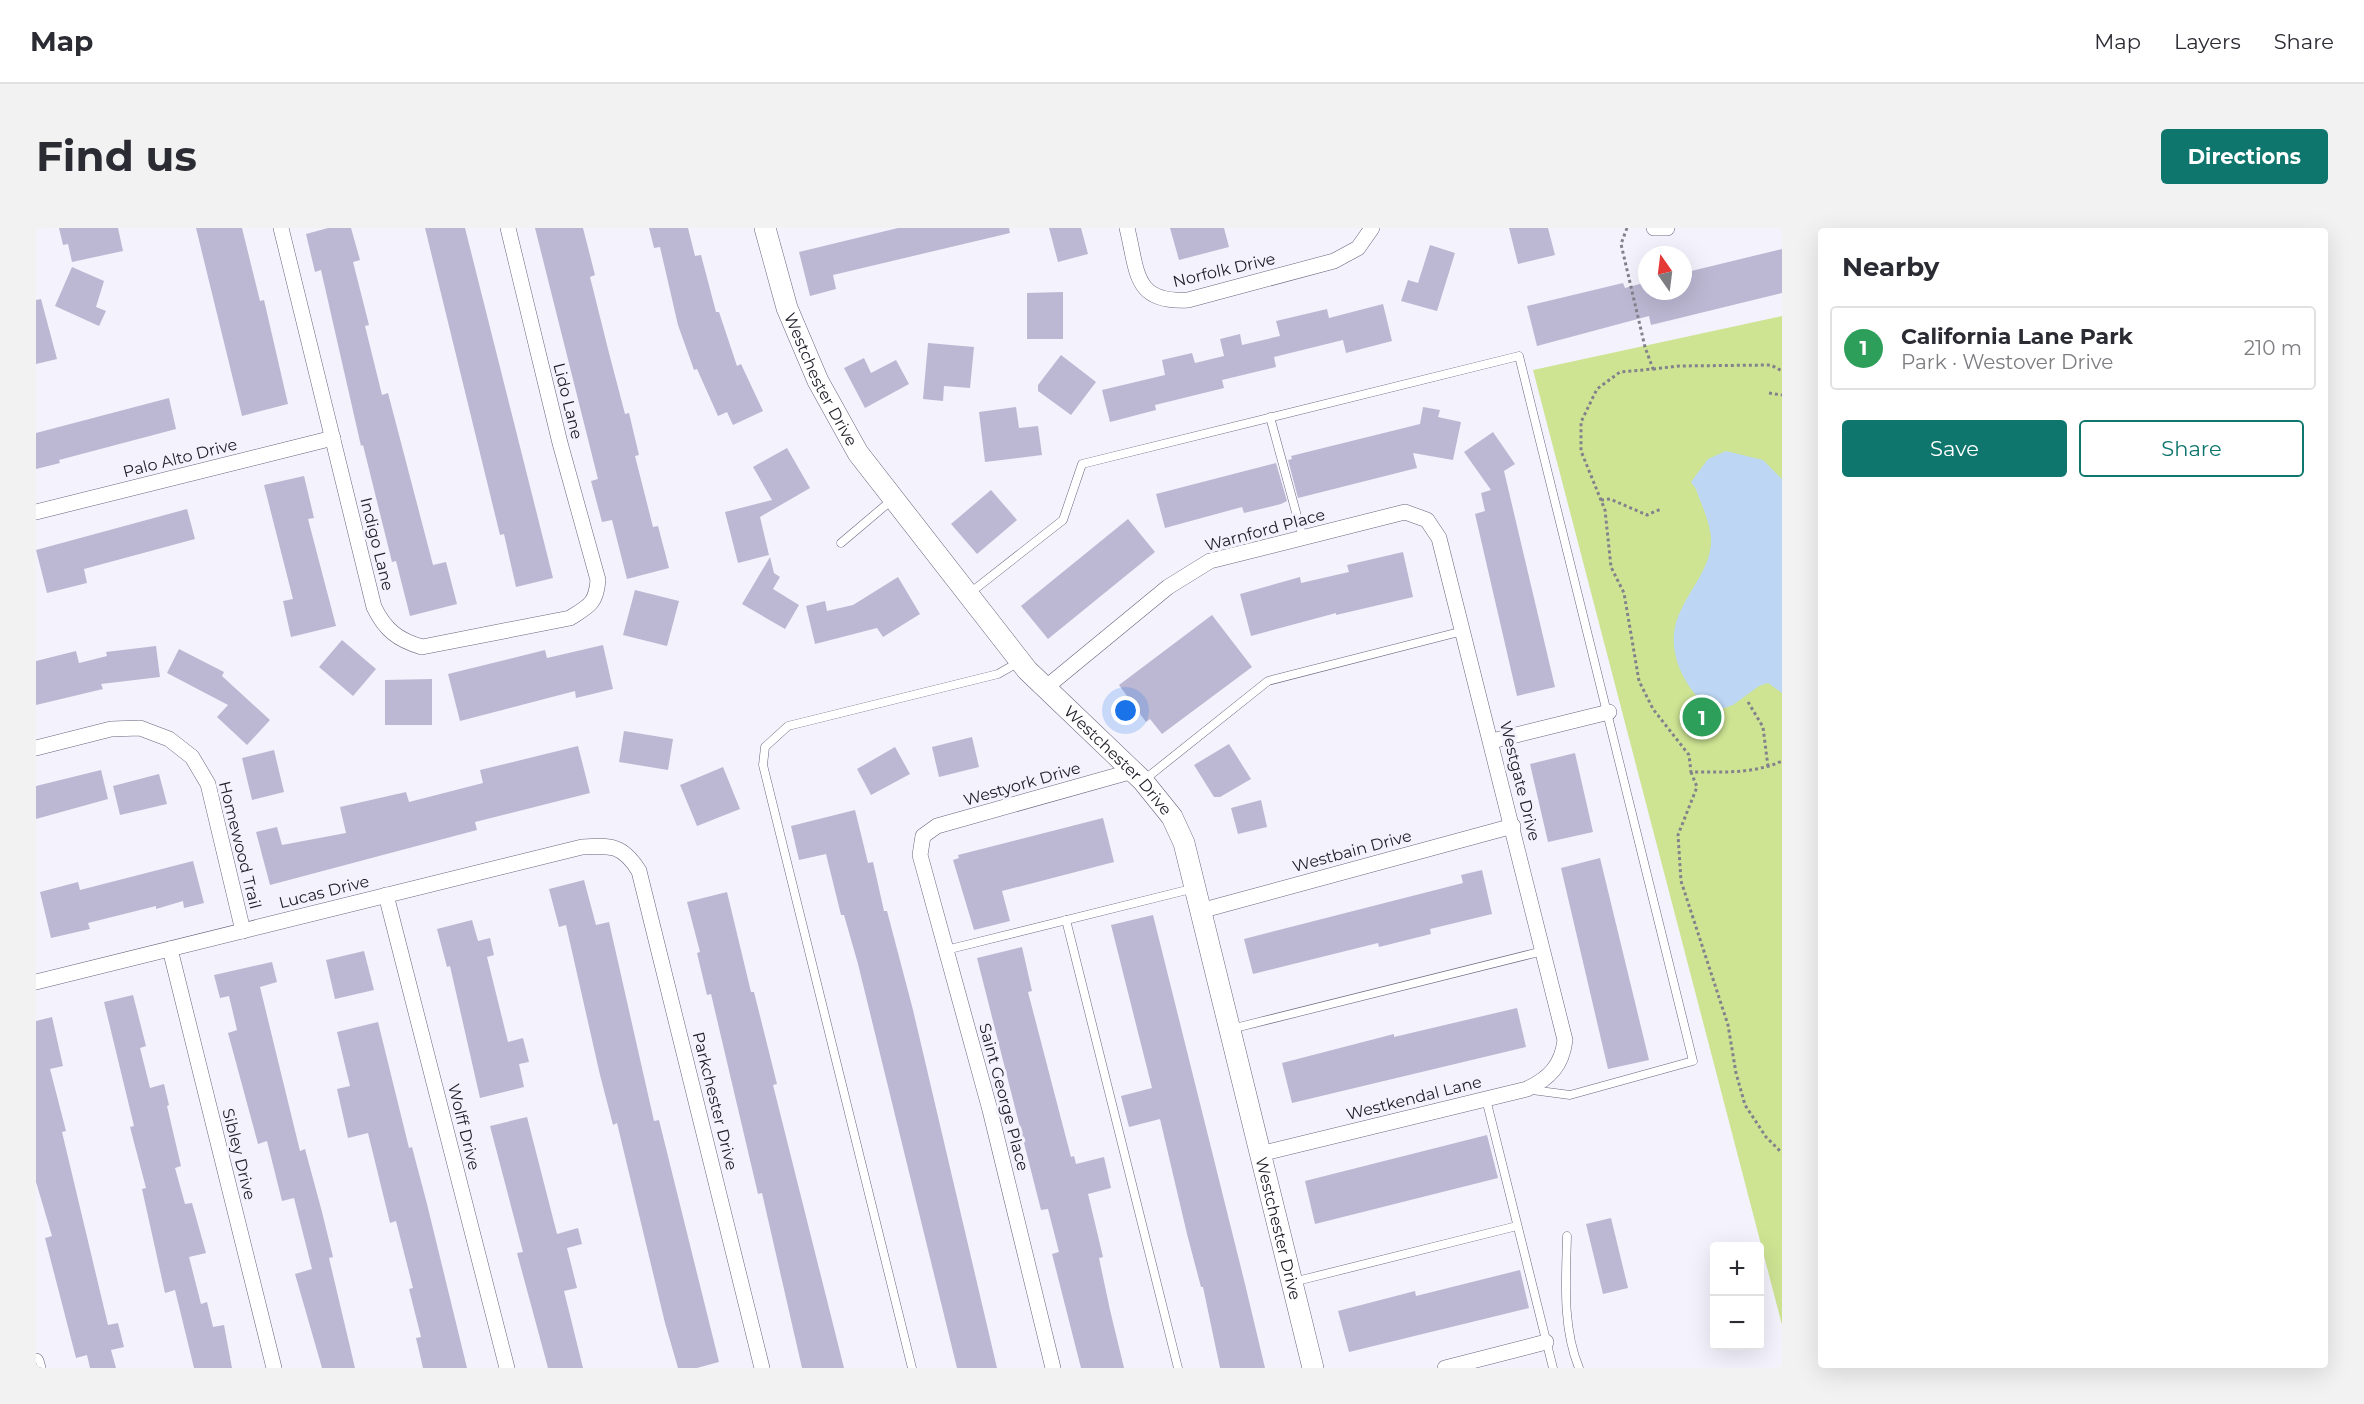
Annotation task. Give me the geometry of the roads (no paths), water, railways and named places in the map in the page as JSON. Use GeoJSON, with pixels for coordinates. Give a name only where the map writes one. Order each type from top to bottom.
{"type":"FeatureCollection","features":[{"type":"Feature","properties":{"kind":"street","name":"Indigo Lane"},"geometry":{"type":"LineString","coordinates":[[281,228],[374,607],[384,627],[403,642],[422,647],[570,618],[590,605],[597,596],[598,580]]}},
{"type":"Feature","properties":{"kind":"street","name":"Lido Lane"},"geometry":{"type":"LineString","coordinates":[[508,228],[560,443],[598,580]]}},
{"type":"Feature","properties":{"kind":"street","name":"Westchester Drive"},"geometry":{"type":"LineString","coordinates":[[765,228],[787,308],[819,381],[858,453],[1020,662],[1044,689],[1138,776],[1172,817],[1184,843],[1312,1368]]}},
{"type":"Feature","properties":{"kind":"street","name":"Norfolk Drive"},"geometry":{"type":"LineString","coordinates":[[1127,228],[1143,286],[1151,296],[1170,301],[1188,300],[1334,261],[1358,248],[1369,232]]}},
{"type":"Feature","properties":{"kind":"street"},"geometry":{"type":"LineString","coordinates":[[1654,228],[1667,228]]}},
{"type":"Feature","properties":{"kind":"street","name":"Palo Alto Drive"},"geometry":{"type":"LineString","coordinates":[[36,512],[333,438]]}},
{"type":"Feature","properties":{"kind":"street","name":"Warnford Place"},"geometry":{"type":"LineString","coordinates":[[1044,689],[1168,587],[1210,561],[1405,512],[1427,520]]}},
{"type":"Feature","properties":{"kind":"street","name":"Westgate Drive"},"geometry":{"type":"LineString","coordinates":[[1427,520],[1439,538],[1492,741],[1565,1040],[1563,1054]]}},
{"type":"Feature","properties":{"kind":"street"},"geometry":{"type":"LineString","coordinates":[[1492,741],[1609,712]]}},
{"type":"Feature","properties":{"kind":"street","name":"Homewood Trail"},"geometry":{"type":"LineString","coordinates":[[36,748],[111,729],[140,728],[169,739],[192,757],[208,784],[243,931]]}},
{"type":"Feature","properties":{"kind":"street","name":"Westyork Drive"},"geometry":{"type":"LineString","coordinates":[[923,836],[937,826],[1138,776]]}},
{"type":"Feature","properties":{"kind":"street","name":"Westbain Drive"},"geometry":{"type":"LineString","coordinates":[[1200,911],[1513,826]]}},
{"type":"Feature","properties":{"kind":"street","name":"Saint George Place"},"geometry":{"type":"LineString","coordinates":[[923,836],[920,855],[990,1110],[1053,1368]]}},
{"type":"Feature","properties":{"kind":"street","name":"Lucas Drive"},"geometry":{"type":"LineString","coordinates":[[36,982],[582,847],[604,846],[621,849]]}},
{"type":"Feature","properties":{"kind":"street","name":"Parkchester Drive"},"geometry":{"type":"LineString","coordinates":[[621,849],[639,871],[762,1368]]}},
{"type":"Feature","properties":{"kind":"street","name":"Wolff Drive"},"geometry":{"type":"LineString","coordinates":[[387,895],[507,1368]]}},
{"type":"Feature","properties":{"kind":"street","name":"Sibley Drive"},"geometry":{"type":"LineString","coordinates":[[170,949],[274,1368]]}},
{"type":"Feature","properties":{"kind":"street","name":"Westkendal Lane"},"geometry":{"type":"LineString","coordinates":[[1260,1154],[1527,1089],[1543,1081],[1554,1070],[1563,1054]]}},
{"type":"Feature","properties":{"kind":"street"},"geometry":{"type":"LineString","coordinates":[[1445,1368],[1546,1342]]}},
{"type":"Feature","properties":{"kind":"street"},"geometry":{"type":"LineString","coordinates":[[36,1361],[38,1368]]}},
{"type":"Feature","properties":{"kind":"lane"},"geometry":{"type":"LineString","coordinates":[[969,594],[1062,520],[1082,464],[1519,356],[1609,712],[1693,1061],[1570,1095],[1527,1089]]}},
{"type":"Feature","properties":{"kind":"lane"},"geometry":{"type":"LineString","coordinates":[[1270,417],[1303,538]]}},
{"type":"Feature","properties":{"kind":"lane"},"geometry":{"type":"LineString","coordinates":[[841,543],[894,498]]}},
{"type":"Feature","properties":{"kind":"lane"},"geometry":{"type":"LineString","coordinates":[[1138,776],[1268,681],[1463,631]]}},
{"type":"Feature","properties":{"kind":"lane"},"geometry":{"type":"LineString","coordinates":[[912,1368],[763,765],[765,747],[788,726],[998,674],[1020,662]]}},
{"type":"Feature","properties":{"kind":"lane"},"geometry":{"type":"LineString","coordinates":[[946,950],[1195,888]]}},
{"type":"Feature","properties":{"kind":"lane"},"geometry":{"type":"LineString","coordinates":[[1066,920],[1178,1368]]}},
{"type":"Feature","properties":{"kind":"lane"},"geometry":{"type":"LineString","coordinates":[[1229,1029],[1543,951]]}},
{"type":"Feature","properties":{"kind":"lane"},"geometry":{"type":"LineString","coordinates":[[1486,1099],[1553,1368]]}},
{"type":"Feature","properties":{"kind":"lane"},"geometry":{"type":"LineString","coordinates":[[1291,1282],[1517,1226]]}},
{"type":"Feature","properties":{"kind":"lane"},"geometry":{"type":"LineString","coordinates":[[1567,1236],[1565,1297],[1572,1351],[1579,1368]]}},
{"type":"Feature","properties":{"kind":"water"},"geometry":{"type":"Polygon","coordinates":[[[1726,451],[1763,460],[1782,479],[1782,693],[1768,683],[1759,686],[1733,705],[1713,712],[1702,702],[1685,679],[1675,652],[1674,638],[1681,610],[1705,567],[1710,548],[1711,538],[1707,519],[1696,489],[1691,482],[1708,459],[1726,451]]]}},
{"type":"Feature","properties":{"kind":"place","name":"California Lane Park"},"geometry":{"type":"Point","coordinates":[1702,717]}}]}
